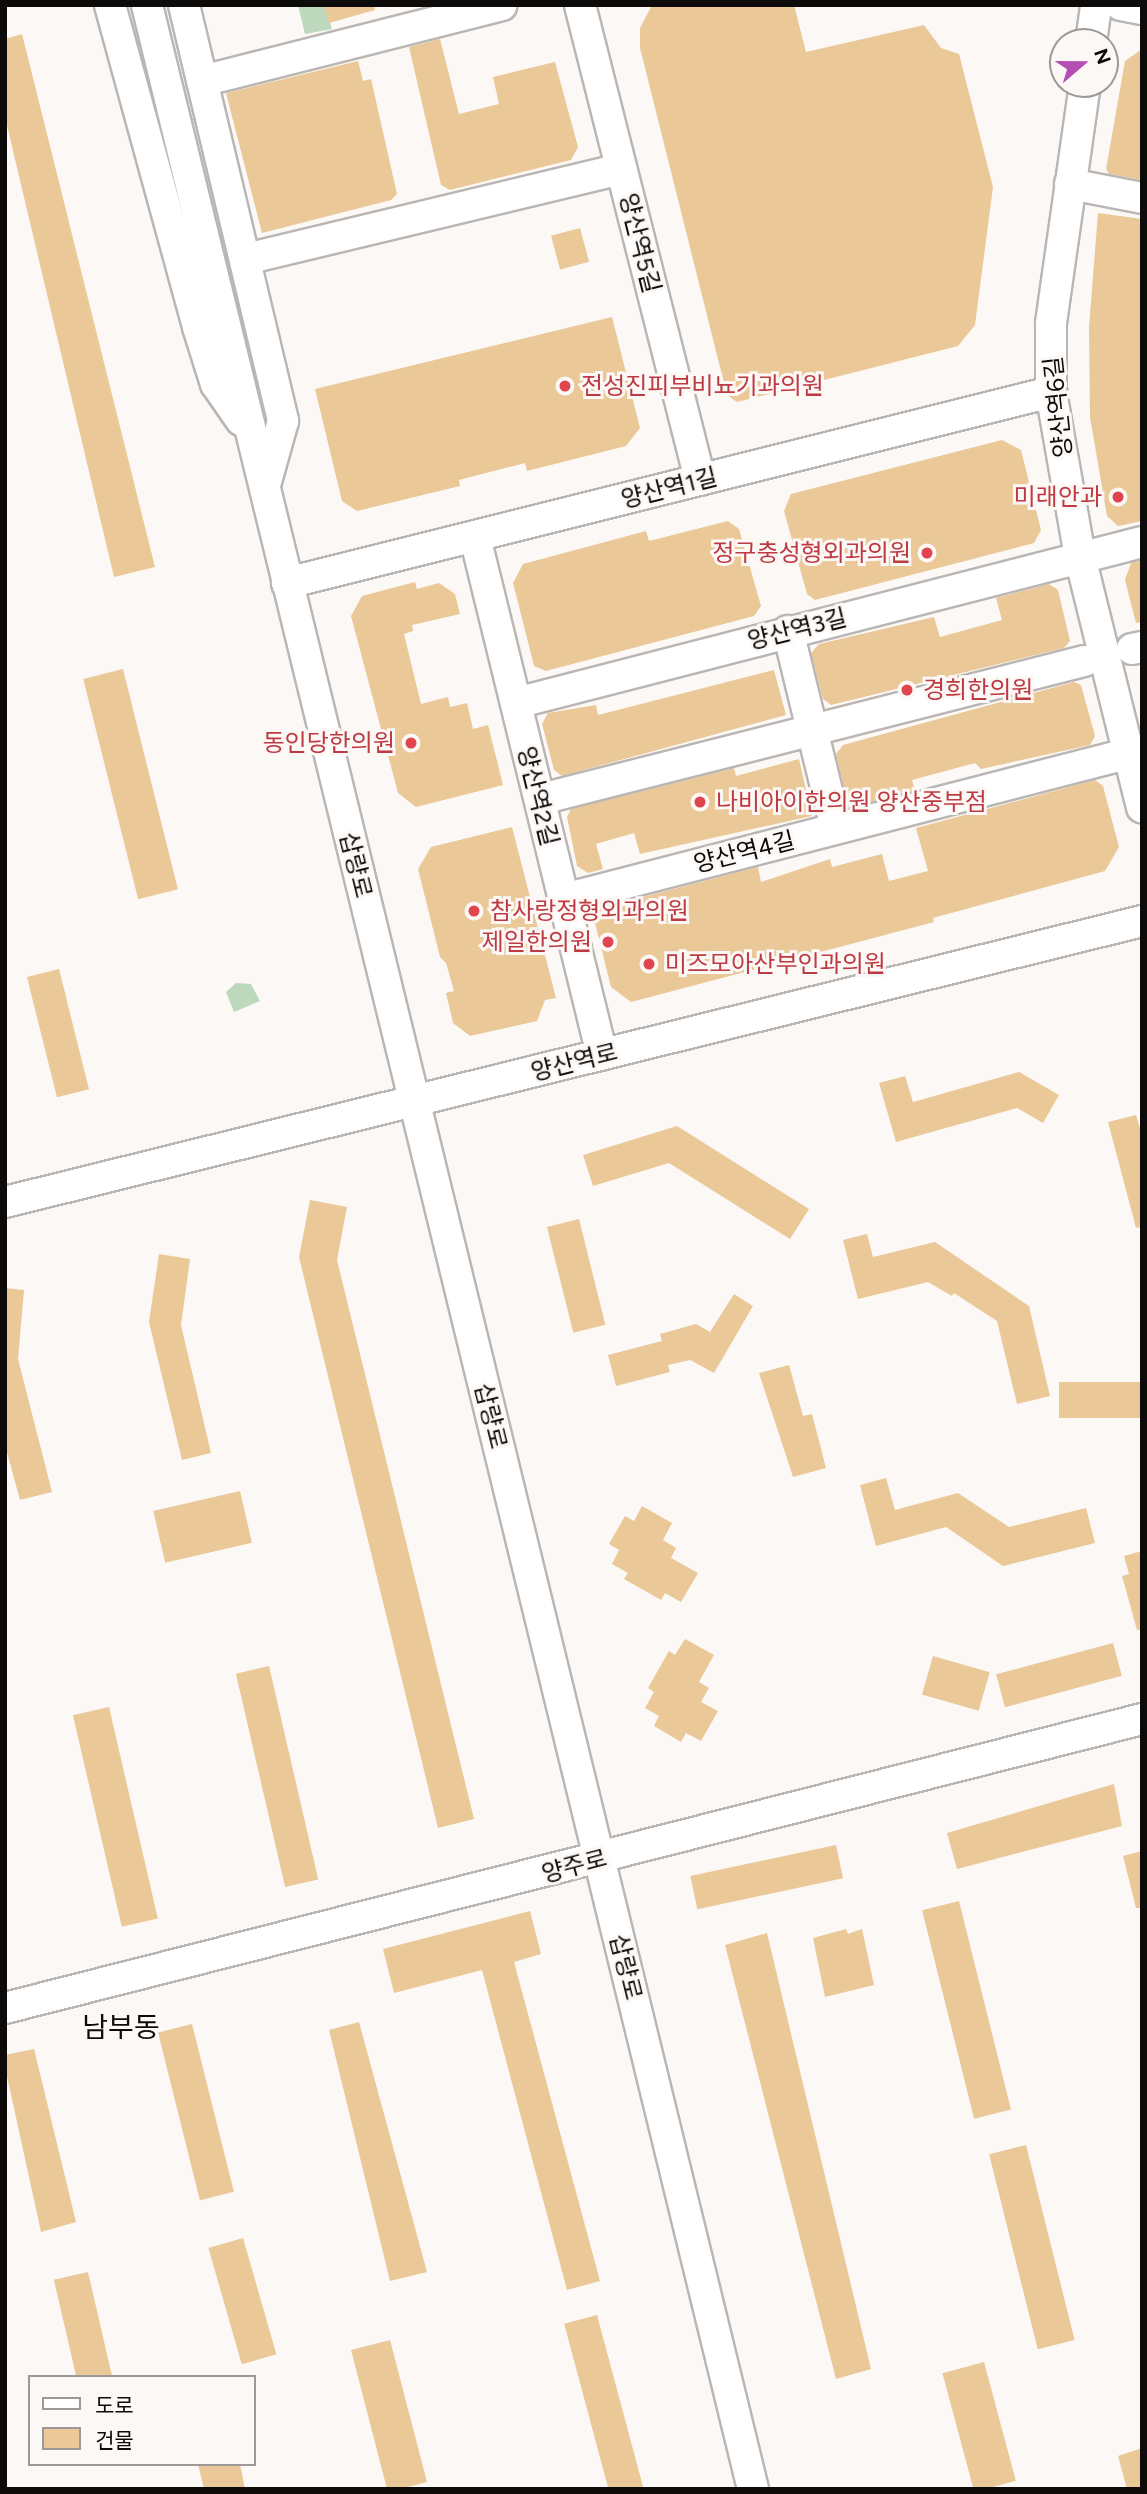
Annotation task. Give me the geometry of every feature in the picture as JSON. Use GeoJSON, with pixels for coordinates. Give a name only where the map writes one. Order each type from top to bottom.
{"type":"FeatureCollection","features":[{"type":"Feature","properties":{"kind":"street"},"geometry":{"type":"LineString","coordinates":[[110,5],[212,372],[251,436]]}},
{"type":"Feature","properties":{"kind":"street","name":"삽량로"},"geometry":{"type":"LineString","coordinates":[[147,5],[753,2489]]}},
{"type":"Feature","properties":{"kind":"street"},"geometry":{"type":"LineString","coordinates":[[184,5],[283,421],[264,489]]}},
{"type":"Feature","properties":{"kind":"street"},"geometry":{"type":"LineString","coordinates":[[202,81],[502,5]]}},
{"type":"Feature","properties":{"kind":"street","name":"양산역5길"},"geometry":{"type":"LineString","coordinates":[[580,5],[700,480]]}},
{"type":"Feature","properties":{"kind":"street"},"geometry":{"type":"LineString","coordinates":[[1093,28],[1096,5]]}},
{"type":"Feature","properties":{"kind":"street"},"geometry":{"type":"LineString","coordinates":[[1121,5],[1142,9]]}},
{"type":"Feature","properties":{"kind":"street","name":"양산역6길"},"geometry":{"type":"LineString","coordinates":[[1083,98],[1051,324],[1051,392],[1080,557],[1135,752],[1142,807]]}},
{"type":"Feature","properties":{"kind":"street"},"geometry":{"type":"LineString","coordinates":[[246,259],[621,169]]}},
{"type":"Feature","properties":{"kind":"street"},"geometry":{"type":"LineString","coordinates":[[1070,184],[1142,198]]}},
{"type":"Feature","properties":{"kind":"street","name":"양산역1길"},"geometry":{"type":"LineString","coordinates":[[287,583],[1051,392]]}},
{"type":"Feature","properties":{"kind":"street","name":"양산역2길"},"geometry":{"type":"LineString","coordinates":[[475,537],[602,1055]]}},
{"type":"Feature","properties":{"kind":"street","name":"양산역3길"},"geometry":{"type":"LineString","coordinates":[[516,703],[1142,542]]}},
{"type":"Feature","properties":{"kind":"street"},"geometry":{"type":"LineString","coordinates":[[788,631],[836,828]]}},
{"type":"Feature","properties":{"kind":"street"},"geometry":{"type":"LineString","coordinates":[[553,796],[1084,661]]}},
{"type":"Feature","properties":{"kind":"street","name":"양산역4길"},"geometry":{"type":"LineString","coordinates":[[564,898],[1135,752]]}},
{"type":"Feature","properties":{"kind":"street","name":"양산역로"},"geometry":{"type":"LineString","coordinates":[[5,1202],[1142,921]]}},
{"type":"Feature","properties":{"kind":"street","name":"양주로"},"geometry":{"type":"LineString","coordinates":[[5,2008],[1142,1719]]}},
{"type":"Feature","properties":{"kind":"green space"},"geometry":{"type":"Polygon","coordinates":[[[298,5],[325,5],[332,29],[305,34],[298,5]]]}},
{"type":"Feature","properties":{"kind":"green space"},"geometry":{"type":"Polygon","coordinates":[[[236,983],[251,984],[260,1001],[234,1012],[226,992],[236,983]]]}},
{"type":"Feature","properties":{"kind":"building"},"geometry":{"type":"Polygon","coordinates":[[[324,5],[374,5],[375,10],[329,23],[324,5]]]}},
{"type":"Feature","properties":{"kind":"building"},"geometry":{"type":"Polygon","coordinates":[[[652,5],[794,5],[806,52],[924,25],[941,48],[959,54],[993,187],[975,325],[958,346],[737,402],[727,395],[640,48],[640,28],[652,5]]]}},
{"type":"Feature","properties":{"kind":"building"},"geometry":{"type":"Polygon","coordinates":[[[22,34],[155,567],[114,577],[5,117],[5,39],[22,34]]]}},
{"type":"Feature","properties":{"kind":"building"},"geometry":{"type":"Polygon","coordinates":[[[440,39],[459,114],[499,104],[493,77],[555,62],[578,147],[571,160],[450,190],[441,185],[409,47],[440,39]]]}},
{"type":"Feature","properties":{"kind":"building"},"geometry":{"type":"Polygon","coordinates":[[[1142,49],[1142,180],[1109,174],[1106,169],[1125,61],[1142,49]]]}},
{"type":"Feature","properties":{"kind":"building"},"geometry":{"type":"Polygon","coordinates":[[[358,61],[363,81],[371,79],[397,194],[391,200],[262,233],[226,93],[358,61]]]}},
{"type":"Feature","properties":{"kind":"building"},"geometry":{"type":"Polygon","coordinates":[[[1098,213],[1142,219],[1142,521],[1118,526],[1107,516],[1090,417],[1089,327],[1098,213]]]}},
{"type":"Feature","properties":{"kind":"building"},"geometry":{"type":"Polygon","coordinates":[[[580,228],[589,262],[560,270],[551,236],[580,228]]]}},
{"type":"Feature","properties":{"kind":"building"},"geometry":{"type":"Polygon","coordinates":[[[612,317],[640,428],[626,446],[527,471],[525,463],[459,480],[460,486],[357,511],[342,501],[315,389],[612,317]]]}},
{"type":"Feature","properties":{"kind":"building"},"geometry":{"type":"Polygon","coordinates":[[[1002,440],[1021,450],[1041,530],[1034,543],[815,600],[807,594],[784,511],[791,494],[1002,440]]]}},
{"type":"Feature","properties":{"kind":"building"},"geometry":{"type":"Polygon","coordinates":[[[728,521],[739,529],[761,606],[754,616],[546,671],[534,666],[513,583],[523,564],[646,531],[649,541],[728,521]]]}},
{"type":"Feature","properties":{"kind":"building"},"geometry":{"type":"Polygon","coordinates":[[[1142,560],[1142,622],[1136,623],[1125,580],[1131,563],[1142,560]]]}},
{"type":"Feature","properties":{"kind":"building"},"geometry":{"type":"Polygon","coordinates":[[[415,582],[417,589],[439,583],[455,594],[460,614],[412,625],[413,631],[404,634],[421,704],[448,697],[450,707],[467,703],[473,729],[488,725],[503,785],[416,807],[398,793],[351,616],[362,596],[415,582]]]}},
{"type":"Feature","properties":{"kind":"building"},"geometry":{"type":"Polygon","coordinates":[[[1049,584],[1058,590],[1070,641],[1064,648],[831,705],[823,699],[811,653],[819,644],[934,617],[940,637],[1002,620],[996,598],[1049,584]]]}},
{"type":"Feature","properties":{"kind":"building"},"geometry":{"type":"Polygon","coordinates":[[[123,669],[178,889],[138,899],[83,679],[123,669]]]}},
{"type":"Feature","properties":{"kind":"building"},"geometry":{"type":"Polygon","coordinates":[[[774,670],[786,715],[562,776],[554,770],[542,724],[548,713],[596,705],[598,715],[774,670]]]}},
{"type":"Feature","properties":{"kind":"building"},"geometry":{"type":"Polygon","coordinates":[[[1074,682],[1081,685],[1095,736],[1090,745],[981,769],[975,763],[912,780],[915,791],[859,805],[847,800],[836,754],[843,745],[1074,682]]]}},
{"type":"Feature","properties":{"kind":"building"},"geometry":{"type":"Polygon","coordinates":[[[799,759],[812,816],[640,854],[634,833],[596,844],[603,869],[588,873],[577,866],[567,817],[571,809],[734,768],[736,776],[799,759]]]}},
{"type":"Feature","properties":{"kind":"building"},"geometry":{"type":"Polygon","coordinates":[[[1095,780],[1103,786],[1119,847],[1105,871],[933,918],[934,922],[631,1002],[611,987],[593,915],[597,909],[758,867],[761,882],[830,859],[832,867],[882,854],[889,881],[928,871],[916,828],[1095,780]]]}},
{"type":"Feature","properties":{"kind":"building"},"geometry":{"type":"Polygon","coordinates":[[[512,827],[556,998],[545,1000],[537,1021],[470,1036],[453,1023],[446,993],[454,991],[446,963],[440,957],[418,869],[431,847],[512,827]]]}},
{"type":"Feature","properties":{"kind":"building"},"geometry":{"type":"Polygon","coordinates":[[[59,969],[89,1089],[57,1097],[27,977],[59,969]]]}},
{"type":"Feature","properties":{"kind":"building"},"geometry":{"type":"Polygon","coordinates":[[[1019,1072],[1059,1095],[1043,1123],[1017,1108],[896,1142],[879,1083],[905,1076],[913,1102],[1019,1072]]]}},
{"type":"Feature","properties":{"kind":"building"},"geometry":{"type":"Polygon","coordinates":[[[1136,1115],[1142,1135],[1142,1227],[1136,1228],[1108,1122],[1136,1115]]]}},
{"type":"Feature","properties":{"kind":"building"},"geometry":{"type":"Polygon","coordinates":[[[677,1126],[809,1209],[790,1239],[669,1163],[593,1186],[583,1155],[677,1126]]]}},
{"type":"Feature","properties":{"kind":"building"},"geometry":{"type":"Polygon","coordinates":[[[310,1200],[347,1207],[337,1260],[474,1819],[438,1828],[299,1257],[310,1200]]]}},
{"type":"Feature","properties":{"kind":"building"},"geometry":{"type":"Polygon","coordinates":[[[579,1219],[605,1325],[573,1333],[547,1227],[579,1219]]]}},
{"type":"Feature","properties":{"kind":"building"},"geometry":{"type":"Polygon","coordinates":[[[867,1234],[873,1257],[935,1242],[1029,1306],[1050,1396],[1017,1404],[997,1321],[954,1293],[952,1296],[928,1282],[858,1299],[843,1240],[867,1234]]]}},
{"type":"Feature","properties":{"kind":"building"},"geometry":{"type":"Polygon","coordinates":[[[159,1254],[190,1259],[181,1325],[211,1453],[182,1460],[149,1322],[159,1254]]]}},
{"type":"Feature","properties":{"kind":"building"},"geometry":{"type":"Polygon","coordinates":[[[5,1288],[24,1290],[18,1359],[52,1492],[20,1500],[5,1445],[5,1288]]]}},
{"type":"Feature","properties":{"kind":"building"},"geometry":{"type":"Polygon","coordinates":[[[734,1294],[753,1306],[714,1373],[690,1360],[668,1365],[670,1372],[616,1386],[608,1355],[662,1341],[660,1334],[696,1324],[710,1332],[734,1294]]]}},
{"type":"Feature","properties":{"kind":"building"},"geometry":{"type":"Polygon","coordinates":[[[789,1365],[803,1416],[812,1414],[826,1468],[793,1477],[759,1373],[789,1365]]]}},
{"type":"Feature","properties":{"kind":"building"},"geometry":{"type":"Polygon","coordinates":[[[1059,1382],[1142,1382],[1142,1418],[1059,1418],[1059,1382]]]}},
{"type":"Feature","properties":{"kind":"building"},"geometry":{"type":"Polygon","coordinates":[[[886,1478],[895,1510],[958,1493],[1009,1527],[1086,1508],[1095,1543],[1003,1566],[946,1527],[876,1546],[860,1485],[886,1478]]]}},
{"type":"Feature","properties":{"kind":"building"},"geometry":{"type":"Polygon","coordinates":[[[240,1491],[252,1543],[165,1563],[153,1511],[240,1491]]]}},
{"type":"Feature","properties":{"kind":"building"},"geometry":{"type":"Polygon","coordinates":[[[642,1506],[672,1523],[663,1540],[676,1548],[671,1558],[698,1573],[681,1602],[665,1593],[661,1600],[624,1579],[628,1573],[612,1564],[619,1550],[609,1544],[625,1516],[634,1521],[642,1506]]]}},
{"type":"Feature","properties":{"kind":"building"},"geometry":{"type":"Polygon","coordinates":[[[1142,1551],[1142,1630],[1137,1630],[1122,1576],[1129,1574],[1124,1556],[1142,1551]]]}},
{"type":"Feature","properties":{"kind":"building"},"geometry":{"type":"Polygon","coordinates":[[[685,1639],[714,1655],[699,1682],[709,1688],[701,1702],[718,1711],[701,1741],[686,1733],[681,1742],[654,1726],[659,1716],[645,1708],[654,1692],[648,1688],[669,1651],[675,1655],[685,1639]]]}},
{"type":"Feature","properties":{"kind":"building"},"geometry":{"type":"Polygon","coordinates":[[[1113,1643],[1122,1676],[1005,1707],[996,1674],[1113,1643]]]}},
{"type":"Feature","properties":{"kind":"building"},"geometry":{"type":"Polygon","coordinates":[[[933,1656],[990,1672],[979,1711],[922,1694],[933,1656]]]}},
{"type":"Feature","properties":{"kind":"building"},"geometry":{"type":"Polygon","coordinates":[[[269,1666],[318,1879],[285,1887],[236,1674],[269,1666]]]}},
{"type":"Feature","properties":{"kind":"building"},"geometry":{"type":"Polygon","coordinates":[[[109,1707],[158,1918],[122,1927],[73,1715],[109,1707]]]}},
{"type":"Feature","properties":{"kind":"building"},"geometry":{"type":"Polygon","coordinates":[[[1114,1784],[1122,1826],[957,1869],[947,1833],[1114,1784]]]}},
{"type":"Feature","properties":{"kind":"building"},"geometry":{"type":"Polygon","coordinates":[[[836,1845],[843,1878],[697,1909],[690,1876],[836,1845]]]}},
{"type":"Feature","properties":{"kind":"building"},"geometry":{"type":"Polygon","coordinates":[[[1142,1851],[1142,1908],[1136,1908],[1123,1856],[1142,1851]]]}},
{"type":"Feature","properties":{"kind":"building"},"geometry":{"type":"Polygon","coordinates":[[[959,1901],[1011,2110],[974,2119],[922,1910],[959,1901]]]}},
{"type":"Feature","properties":{"kind":"building"},"geometry":{"type":"Polygon","coordinates":[[[530,1911],[541,1954],[514,1962],[600,2281],[567,2290],[482,1970],[394,1993],[383,1949],[530,1911]]]}},
{"type":"Feature","properties":{"kind":"building"},"geometry":{"type":"Polygon","coordinates":[[[846,1929],[848,1934],[862,1929],[874,1985],[825,1997],[813,1938],[846,1929]]]}},
{"type":"Feature","properties":{"kind":"building"},"geometry":{"type":"Polygon","coordinates":[[[767,1933],[871,2369],[836,2379],[725,1945],[767,1933]]]}},
{"type":"Feature","properties":{"kind":"building"},"geometry":{"type":"Polygon","coordinates":[[[359,2022],[427,2272],[390,2281],[329,2030],[359,2022]]]}},
{"type":"Feature","properties":{"kind":"building"},"geometry":{"type":"Polygon","coordinates":[[[192,2024],[234,2192],[200,2200],[158,2032],[192,2024]]]}},
{"type":"Feature","properties":{"kind":"building"},"geometry":{"type":"Polygon","coordinates":[[[34,2049],[76,2222],[41,2232],[5,2067],[5,2055],[34,2049]]]}},
{"type":"Feature","properties":{"kind":"building"},"geometry":{"type":"Polygon","coordinates":[[[1026,2145],[1075,2340],[1038,2349],[989,2154],[1026,2145]]]}},
{"type":"Feature","properties":{"kind":"building"},"geometry":{"type":"Polygon","coordinates":[[[243,2238],[276,2354],[242,2364],[208,2248],[243,2238]]]}},
{"type":"Feature","properties":{"kind":"building"},"geometry":{"type":"Polygon","coordinates":[[[88,2272],[112,2375],[76,2375],[54,2280],[88,2272]]]}},
{"type":"Feature","properties":{"kind":"building"},"geometry":{"type":"Polygon","coordinates":[[[597,2315],[644,2489],[608,2489],[564,2324],[597,2315]]]}},
{"type":"Feature","properties":{"kind":"building"},"geometry":{"type":"Polygon","coordinates":[[[390,2340],[427,2482],[400,2489],[387,2489],[351,2350],[390,2340]]]}},
{"type":"Feature","properties":{"kind":"building"},"geometry":{"type":"Polygon","coordinates":[[[984,2362],[1016,2481],[985,2489],[974,2489],[942,2373],[984,2362]]]}},
{"type":"Feature","properties":{"kind":"building"},"geometry":{"type":"Polygon","coordinates":[[[1142,2448],[1142,2489],[1127,2489],[1118,2456],[1142,2448]]]}},
{"type":"Feature","properties":{"kind":"building"},"geometry":{"type":"Polygon","coordinates":[[[198,2466],[240,2466],[245,2489],[204,2489],[198,2466]]]}},
{"type":"Feature","properties":{"kind":"place","name":"전성진피부비뇨기과의원"},"geometry":{"type":"Point","coordinates":[565,386]}},
{"type":"Feature","properties":{"kind":"place","name":"미래안과"},"geometry":{"type":"Point","coordinates":[1118,497]}},
{"type":"Feature","properties":{"kind":"place","name":"정구충성형외과의원"},"geometry":{"type":"Point","coordinates":[927,553]}},
{"type":"Feature","properties":{"kind":"place","name":"경희한의원"},"geometry":{"type":"Point","coordinates":[907,690]}},
{"type":"Feature","properties":{"kind":"place","name":"동인당한의원"},"geometry":{"type":"Point","coordinates":[411,743]}},
{"type":"Feature","properties":{"kind":"place","name":"나비아이한의원 양산중부점"},"geometry":{"type":"Point","coordinates":[700,802]}},
{"type":"Feature","properties":{"kind":"place","name":"참사랑정형외과의원"},"geometry":{"type":"Point","coordinates":[474,911]}},
{"type":"Feature","properties":{"kind":"place","name":"제일한의원"},"geometry":{"type":"Point","coordinates":[608,942]}},
{"type":"Feature","properties":{"kind":"place","name":"미즈모아산부인과의원"},"geometry":{"type":"Point","coordinates":[649,964]}},
{"type":"Feature","properties":{"kind":"district","name":"남부동"},"geometry":{"type":"Point","coordinates":[121,2027]}}]}
